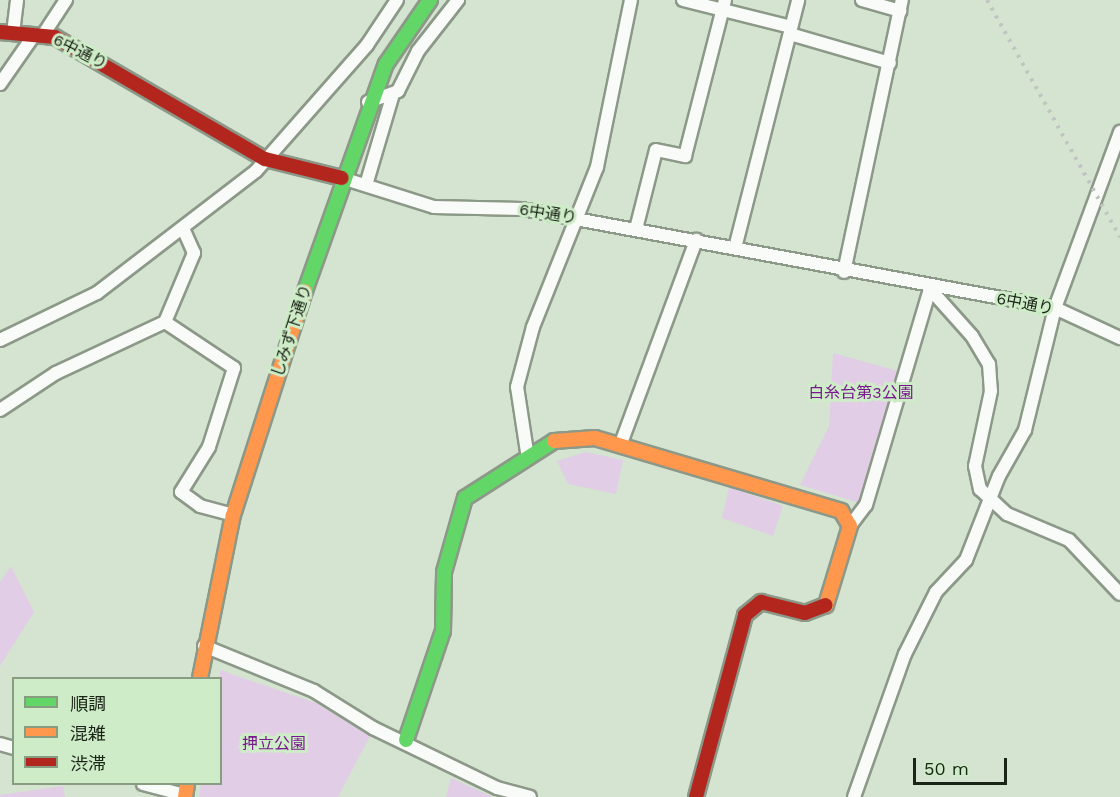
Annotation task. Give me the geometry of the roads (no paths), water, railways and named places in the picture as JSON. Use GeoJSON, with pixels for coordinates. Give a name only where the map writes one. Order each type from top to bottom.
{"type":"FeatureCollection","features":[{"type":"Feature","properties":{"kind":"street"},"geometry":{"type":"LineString","coordinates":[[6,32],[17,0]]}},
{"type":"Feature","properties":{"kind":"street"},"geometry":{"type":"LineString","coordinates":[[0,84],[66,0]]}},
{"type":"Feature","properties":{"kind":"street"},"geometry":{"type":"LineString","coordinates":[[0,340],[97,293],[184,231],[265,159],[367,45],[397,0]]}},
{"type":"Feature","properties":{"kind":"street","name":"しみず下通り"},"geometry":{"type":"LineString","coordinates":[[200,677],[204,646],[233,515],[342,178],[368,102],[400,41],[430,0]]}},
{"type":"Feature","properties":{"kind":"street"},"geometry":{"type":"LineString","coordinates":[[366,185],[392,97],[458,0]]}},
{"type":"Feature","properties":{"kind":"street"},"geometry":{"type":"LineString","coordinates":[[527,452],[518,387],[573,218],[597,167],[631,0]]}},
{"type":"Feature","properties":{"kind":"street"},"geometry":{"type":"LineString","coordinates":[[683,0],[724,5],[790,31],[890,63]]}},
{"type":"Feature","properties":{"kind":"street"},"geometry":{"type":"LineString","coordinates":[[735,248],[798,0]]}},
{"type":"Feature","properties":{"kind":"street"},"geometry":{"type":"LineString","coordinates":[[844,272],[901,5],[862,0]]}},
{"type":"Feature","properties":{"kind":"street"},"geometry":{"type":"LineString","coordinates":[[636,229],[656,150],[685,156],[724,5]]}},
{"type":"Feature","properties":{"kind":"street","name":"6中通り"},"geometry":{"type":"LineString","coordinates":[[6,32],[39,35],[119,73],[265,159],[342,178],[434,207],[522,209],[696,240],[930,289],[1054,308],[1120,338]]}},
{"type":"Feature","properties":{"kind":"street"},"geometry":{"type":"LineString","coordinates":[[368,102],[392,97]]}},
{"type":"Feature","properties":{"kind":"street"},"geometry":{"type":"LineString","coordinates":[[854,797],[905,654],[936,592],[966,560],[989,502],[1025,430],[1054,308],[1120,132]]}},
{"type":"Feature","properties":{"kind":"street"},"geometry":{"type":"LineString","coordinates":[[0,410],[56,373],[165,322],[194,253],[184,231]]}},
{"type":"Feature","properties":{"kind":"street"},"geometry":{"type":"LineString","coordinates":[[620,446],[696,240]]}},
{"type":"Feature","properties":{"kind":"street"},"geometry":{"type":"LineString","coordinates":[[930,289],[976,341],[989,364],[991,391],[975,466],[989,502],[1019,520],[1062,534],[1120,594]]}},
{"type":"Feature","properties":{"kind":"street"},"geometry":{"type":"LineString","coordinates":[[696,797],[745,615],[762,602],[805,613],[826,606],[850,526],[866,505],[930,289]]}},
{"type":"Feature","properties":{"kind":"street"},"geometry":{"type":"LineString","coordinates":[[165,322],[234,368],[209,447],[181,492],[200,506],[233,515]]}},
{"type":"Feature","properties":{"kind":"street"},"geometry":{"type":"LineString","coordinates":[[406,740],[443,631],[444,572],[465,498],[527,452],[564,438],[620,446],[835,509],[850,526]]}},
{"type":"Feature","properties":{"kind":"street"},"geometry":{"type":"LineString","coordinates":[[204,646],[314,691],[373,728],[406,740],[497,788],[530,797]]}},
{"type":"Feature","properties":{"kind":"street"},"geometry":{"type":"LineString","coordinates":[[152,785],[186,792]]}},
{"type":"Feature","properties":{"kind":"railway"},"geometry":{"type":"LineString","coordinates":[[987,0],[1120,237]]}},
{"type":"Feature","properties":{"kind":"park label","name":"白糸台第3公園"},"geometry":{"type":"Point","coordinates":[861,393]}},
{"type":"Feature","properties":{"kind":"park label","name":"押立公園"},"geometry":{"type":"Point","coordinates":[274,744]}}]}
